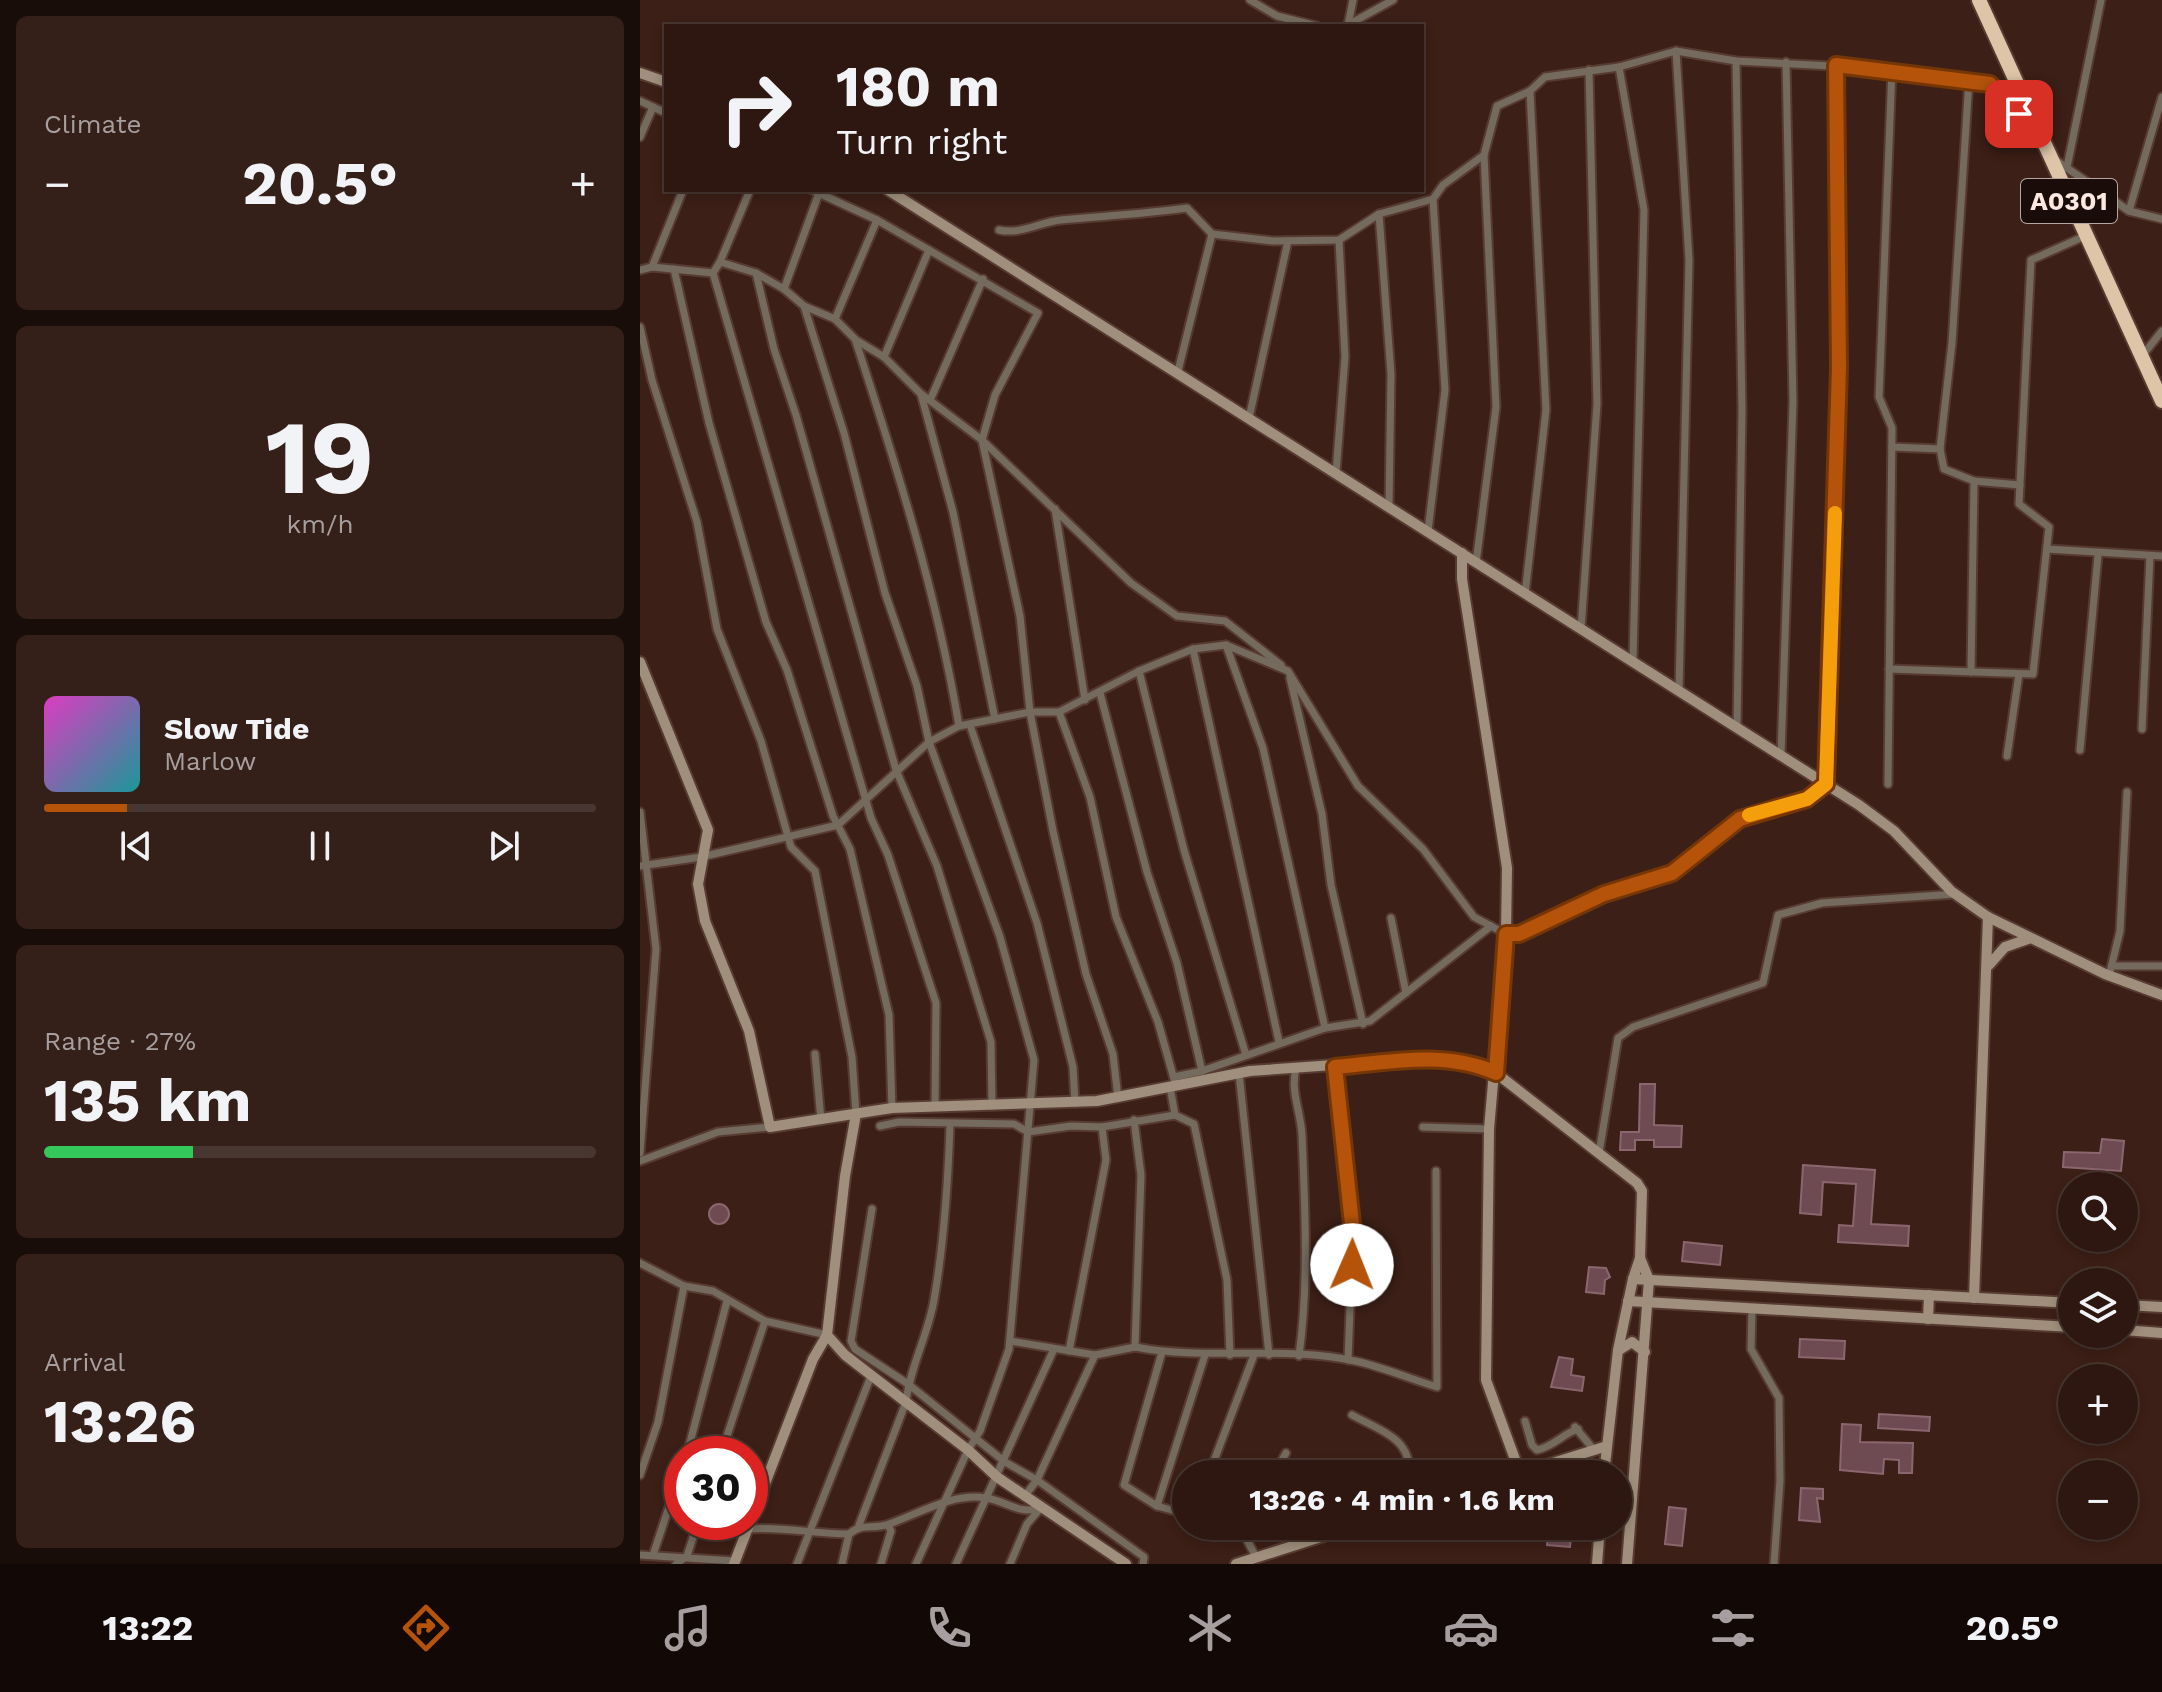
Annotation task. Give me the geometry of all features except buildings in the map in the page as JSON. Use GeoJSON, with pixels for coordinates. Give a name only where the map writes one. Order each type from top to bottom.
{"type":"FeatureCollection","features":[{"type":"Feature","properties":{"kind":"highway","name":"A0301"},"geometry":{"type":"LineString","coordinates":[[1979,0],[2162,401]]}},
{"type":"Feature","properties":{"kind":"street"},"geometry":{"type":"LineString","coordinates":[[1250,0],[1277,16],[1309,24]]}},
{"type":"Feature","properties":{"kind":"street"},"geometry":{"type":"LineString","coordinates":[[1347,24],[1353,0]]}},
{"type":"Feature","properties":{"kind":"street"},"geometry":{"type":"LineString","coordinates":[[2067,167],[2101,0]]}},
{"type":"Feature","properties":{"kind":"street"},"geometry":{"type":"LineString","coordinates":[[1351,24],[1391,1]]}},
{"type":"Feature","properties":{"kind":"street"},"geometry":{"type":"LineString","coordinates":[[1476,563],[1496,407],[1484,155],[1497,106],[1530,91],[1545,77],[1619,67],[1676,51],[1736,61],[1892,69],[1990,84],[2036,130]]}},
{"type":"Feature","properties":{"kind":"street"},"geometry":{"type":"LineString","coordinates":[[1676,51],[1689,260],[1679,691]]}},
{"type":"Feature","properties":{"kind":"street"},"geometry":{"type":"LineString","coordinates":[[1736,61],[1742,409],[1737,727]]}},
{"type":"Feature","properties":{"kind":"street"},"geometry":{"type":"LineString","coordinates":[[1781,755],[1793,402],[1786,62]]}},
{"type":"Feature","properties":{"kind":"street"},"geometry":{"type":"LineString","coordinates":[[720,262],[756,273],[784,289],[804,306],[835,319],[856,340],[884,357],[920,393],[931,398],[982,440],[1131,583],[1177,616],[1225,621],[1288,671],[1358,786],[1423,849],[1474,917],[1506,934],[1519,934],[1604,894],[1672,873],[1740,819],[1807,799],[1826,784],[1839,368],[1836,65]]}},
{"type":"Feature","properties":{"kind":"street"},"geometry":{"type":"LineString","coordinates":[[1619,67],[1644,210],[1633,661]]}},
{"type":"Feature","properties":{"kind":"street"},"geometry":{"type":"LineString","coordinates":[[1888,784],[1892,428],[1879,397],[1892,69]]}},
{"type":"Feature","properties":{"kind":"street"},"geometry":{"type":"LineString","coordinates":[[1581,629],[1597,404],[1589,70]]}},
{"type":"Feature","properties":{"kind":"street"},"geometry":{"type":"LineString","coordinates":[[640,73],[664,81]]}},
{"type":"Feature","properties":{"kind":"street"},"geometry":{"type":"LineString","coordinates":[[1969,80],[1952,343],[1940,449],[1944,469],[1974,481],[2020,485]]}},
{"type":"Feature","properties":{"kind":"street"},"geometry":{"type":"LineString","coordinates":[[1525,594],[1546,410],[1530,91]]}},
{"type":"Feature","properties":{"kind":"street"},"geometry":{"type":"LineString","coordinates":[[2129,211],[2162,97]]}},
{"type":"Feature","properties":{"kind":"street"},"geometry":{"type":"LineString","coordinates":[[640,101],[664,112]]}},
{"type":"Feature","properties":{"kind":"street"},"geometry":{"type":"LineString","coordinates":[[640,137],[653,107]]}},
{"type":"Feature","properties":{"kind":"street"},"geometry":{"type":"LineString","coordinates":[[2047,154],[2129,211],[2162,219]]}},
{"type":"Feature","properties":{"kind":"street"},"geometry":{"type":"LineString","coordinates":[[999,230],[1009,233],[1057,220],[1126,217],[1187,208],[1212,234],[1288,241],[1339,240],[1379,214],[1433,199],[1443,185],[1484,155]]}},
{"type":"Feature","properties":{"kind":"street"},"geometry":{"type":"LineString","coordinates":[[652,267],[682,192]]}},
{"type":"Feature","properties":{"kind":"street"},"geometry":{"type":"LineString","coordinates":[[749,192],[713,273],[865,797],[936,1003],[935,1106]]}},
{"type":"Feature","properties":{"kind":"street"},"geometry":{"type":"LineString","coordinates":[[784,289],[816,192],[877,220],[1038,313],[995,395],[982,440],[1020,616],[1030,712],[1086,974],[1113,1054],[1118,1098]]}},
{"type":"Feature","properties":{"kind":"street"},"geometry":{"type":"LineString","coordinates":[[891,192],[1826,784],[1894,831],[1956,894],[1988,917],[2028,939],[2162,995]]}},
{"type":"Feature","properties":{"kind":"street"},"geometry":{"type":"LineString","coordinates":[[1428,531],[1445,390],[1433,199]]}},
{"type":"Feature","properties":{"kind":"street"},"geometry":{"type":"LineString","coordinates":[[1379,214],[1391,374],[1389,506]]}},
{"type":"Feature","properties":{"kind":"street"},"geometry":{"type":"LineString","coordinates":[[835,319],[877,220]]}},
{"type":"Feature","properties":{"kind":"street"},"geometry":{"type":"LineString","coordinates":[[1178,371],[1212,234]]}},
{"type":"Feature","properties":{"kind":"street"},"geometry":{"type":"LineString","coordinates":[[1889,669],[2033,674],[2049,527],[2019,504],[2031,260],[2085,236]]}},
{"type":"Feature","properties":{"kind":"street"},"geometry":{"type":"LineString","coordinates":[[1336,473],[1345,357],[1339,240]]}},
{"type":"Feature","properties":{"kind":"street"},"geometry":{"type":"LineString","coordinates":[[1249,418],[1288,241]]}},
{"type":"Feature","properties":{"kind":"street"},"geometry":{"type":"LineString","coordinates":[[884,357],[929,250]]}},
{"type":"Feature","properties":{"kind":"street"},"geometry":{"type":"LineString","coordinates":[[640,270],[652,267],[713,273]]}},
{"type":"Feature","properties":{"kind":"street"},"geometry":{"type":"LineString","coordinates":[[674,269],[709,423],[766,622],[787,670],[838,825],[850,849],[889,1015],[892,1108]]}},
{"type":"Feature","properties":{"kind":"street"},"geometry":{"type":"LineString","coordinates":[[756,273],[774,349],[800,428],[896,770],[937,866],[984,1017],[991,1042],[992,1106]]}},
{"type":"Feature","properties":{"kind":"street"},"geometry":{"type":"LineString","coordinates":[[931,398],[983,279]]}},
{"type":"Feature","properties":{"kind":"street"},"geometry":{"type":"LineString","coordinates":[[804,306],[844,433],[885,593],[917,686],[929,742],[1000,937],[1034,1060],[1033,1105],[1010,1341],[975,1439],[916,1564]]}},
{"type":"Feature","properties":{"kind":"street"},"geometry":{"type":"LineString","coordinates":[[640,327],[652,380],[697,522],[717,629],[761,741],[791,847],[815,871],[852,1057],[856,1114],[845,1176],[827,1335],[813,1359],[768,1479]]}},
{"type":"Feature","properties":{"kind":"street"},"geometry":{"type":"LineString","coordinates":[[2141,358],[2162,331]]}},
{"type":"Feature","properties":{"kind":"street"},"geometry":{"type":"LineString","coordinates":[[856,340],[892,452],[947,651],[959,726]]}},
{"type":"Feature","properties":{"kind":"street"},"geometry":{"type":"LineString","coordinates":[[920,393],[953,512],[995,719]]}},
{"type":"Feature","properties":{"kind":"street"},"geometry":{"type":"LineString","coordinates":[[1892,447],[1940,449]]}},
{"type":"Feature","properties":{"kind":"street"},"geometry":{"type":"LineString","coordinates":[[1971,672],[1974,481]]}},
{"type":"Feature","properties":{"kind":"street"},"geometry":{"type":"LineString","coordinates":[[1055,507],[1085,700]]}},
{"type":"Feature","properties":{"kind":"street"},"geometry":{"type":"LineString","coordinates":[[2047,549],[2098,555],[2162,556]]}},
{"type":"Feature","properties":{"kind":"street"},"geometry":{"type":"LineString","coordinates":[[1462,553],[1462,579],[1507,868],[1506,934],[1489,1129],[1486,1380],[1514,1460]]}},
{"type":"Feature","properties":{"kind":"street"},"geometry":{"type":"LineString","coordinates":[[2080,750],[2098,555]]}},
{"type":"Feature","properties":{"kind":"street"},"geometry":{"type":"LineString","coordinates":[[2142,729],[2150,556]]}},
{"type":"Feature","properties":{"kind":"street"},"geometry":{"type":"LineString","coordinates":[[644,866],[701,857],[838,825],[865,797],[929,742],[959,726],[1030,712],[1059,712],[1139,671],[1193,649],[1226,645],[1288,671]]}},
{"type":"Feature","properties":{"kind":"street"},"geometry":{"type":"LineString","coordinates":[[1226,645],[1263,748],[1325,1028]]}},
{"type":"Feature","properties":{"kind":"street"},"geometry":{"type":"LineString","coordinates":[[1193,649],[1279,1042]]}},
{"type":"Feature","properties":{"kind":"street"},"geometry":{"type":"LineString","coordinates":[[640,662],[708,830],[698,884],[705,921],[749,1031],[770,1127]]}},
{"type":"Feature","properties":{"kind":"street"},"geometry":{"type":"LineString","coordinates":[[1139,671],[1184,850],[1246,1055]]}},
{"type":"Feature","properties":{"kind":"street"},"geometry":{"type":"LineString","coordinates":[[1288,671],[1322,814],[1331,885],[1363,1024]]}},
{"type":"Feature","properties":{"kind":"street"},"geometry":{"type":"LineString","coordinates":[[2007,756],[2019,674]]}},
{"type":"Feature","properties":{"kind":"street"},"geometry":{"type":"LineString","coordinates":[[1100,693],[1147,872],[1177,963],[1202,1071]]}},
{"type":"Feature","properties":{"kind":"street"},"geometry":{"type":"LineString","coordinates":[[1059,712],[1090,797],[1116,917],[1158,1022],[1173,1083],[1175,1115]]}},
{"type":"Feature","properties":{"kind":"street"},"geometry":{"type":"LineString","coordinates":[[970,725],[1037,923],[1055,1009],[1073,1067],[1075,1103]]}},
{"type":"Feature","properties":{"kind":"street"},"geometry":{"type":"LineString","coordinates":[[2110,971],[2120,931],[2127,792]]}},
{"type":"Feature","properties":{"kind":"street"},"geometry":{"type":"LineString","coordinates":[[640,812],[656,949],[640,1153]]}},
{"type":"Feature","properties":{"kind":"street"},"geometry":{"type":"LineString","coordinates":[[1599,1153],[1618,1038],[1633,1027],[1732,997],[1763,983],[1778,915],[1822,903],[1956,894]]}},
{"type":"Feature","properties":{"kind":"street"},"geometry":{"type":"LineString","coordinates":[[1974,1298],[1989,965],[1988,917]]}},
{"type":"Feature","properties":{"kind":"street"},"geometry":{"type":"LineString","coordinates":[[1391,918],[1406,993]]}},
{"type":"Feature","properties":{"kind":"street"},"geometry":{"type":"LineString","coordinates":[[1173,1083],[1279,1042],[1325,1028],[1363,1024],[1386,1012],[1491,926]]}},
{"type":"Feature","properties":{"kind":"street"},"geometry":{"type":"LineString","coordinates":[[1989,965],[2005,947],[2028,939]]}},
{"type":"Feature","properties":{"kind":"street"},"geometry":{"type":"LineString","coordinates":[[2110,971],[2162,966]]}},
{"type":"Feature","properties":{"kind":"street"},"geometry":{"type":"LineString","coordinates":[[815,1054],[821,1120]]}},
{"type":"Feature","properties":{"kind":"street"},"geometry":{"type":"LineString","coordinates":[[640,1161],[718,1132],[892,1108],[1075,1103],[1118,1098],[1173,1083],[1239,1073],[1418,1059],[1460,1060],[1496,1073],[1637,1183],[1642,1191],[1640,1258],[1618,1350],[1606,1460]]}},
{"type":"Feature","properties":{"kind":"street"},"geometry":{"type":"LineString","coordinates":[[1335,1067],[1353,1233],[1348,1360]]}},
{"type":"Feature","properties":{"kind":"street"},"geometry":{"type":"LineString","coordinates":[[1296,1069],[1293,1081],[1302,1129],[1306,1265],[1299,1356]]}},
{"type":"Feature","properties":{"kind":"street"},"geometry":{"type":"LineString","coordinates":[[1239,1073],[1269,1355]]}},
{"type":"Feature","properties":{"kind":"street"},"geometry":{"type":"LineString","coordinates":[[880,1126],[899,1122],[1014,1124],[1028,1132],[1071,1126],[1102,1127],[1175,1115],[1194,1124],[1227,1280],[1230,1355]]}},
{"type":"Feature","properties":{"kind":"street"},"geometry":{"type":"LineString","coordinates":[[1134,1120],[1141,1175],[1135,1347]]}},
{"type":"Feature","properties":{"kind":"street"},"geometry":{"type":"LineString","coordinates":[[842,1564],[849,1534],[859,1525],[906,1402],[908,1384],[934,1303],[949,1174],[950,1125]]}},
{"type":"Feature","properties":{"kind":"street"},"geometry":{"type":"LineString","coordinates":[[1069,1351],[1106,1160],[1102,1127]]}},
{"type":"Feature","properties":{"kind":"street"},"geometry":{"type":"LineString","coordinates":[[1423,1127],[1489,1129]]}},
{"type":"Feature","properties":{"kind":"street"},"geometry":{"type":"LineString","coordinates":[[1010,1341],[1095,1355],[1135,1347],[1205,1355],[1348,1360],[1437,1387],[1436,1171]]}},
{"type":"Feature","properties":{"kind":"street"},"geometry":{"type":"LineString","coordinates":[[872,1209],[851,1341],[861,1354],[908,1384],[1005,1462],[1037,1480],[1144,1557],[1143,1564]]}},
{"type":"Feature","properties":{"kind":"street"},"geometry":{"type":"LineString","coordinates":[[1627,1564],[1649,1280],[1640,1258]]}},
{"type":"Feature","properties":{"kind":"street"},"geometry":{"type":"LineString","coordinates":[[640,1263],[684,1286],[713,1291],[765,1321],[827,1335],[871,1376],[968,1450],[997,1477],[1126,1564]]}},
{"type":"Feature","properties":{"kind":"street"},"geometry":{"type":"LineString","coordinates":[[1633,1279],[2058,1302]]}},
{"type":"Feature","properties":{"kind":"street"},"geometry":{"type":"LineString","coordinates":[[640,1475],[658,1422],[684,1286]]}},
{"type":"Feature","properties":{"kind":"street"},"geometry":{"type":"LineString","coordinates":[[1928,1319],[1929,1295]]}},
{"type":"Feature","properties":{"kind":"street"},"geometry":{"type":"LineString","coordinates":[[692,1436],[727,1301]]}},
{"type":"Feature","properties":{"kind":"street"},"geometry":{"type":"LineString","coordinates":[[1628,1301],[2058,1326]]}},
{"type":"Feature","properties":{"kind":"street"},"geometry":{"type":"LineString","coordinates":[[2138,1306],[2162,1307]]}},
{"type":"Feature","properties":{"kind":"street"},"geometry":{"type":"LineString","coordinates":[[1752,1308],[1751,1349],[1779,1398],[1780,1481],[1774,1564]]}},
{"type":"Feature","properties":{"kind":"street"},"geometry":{"type":"LineString","coordinates":[[727,1436],[765,1321]]}},
{"type":"Feature","properties":{"kind":"street"},"geometry":{"type":"LineString","coordinates":[[2138,1331],[2162,1333]]}},
{"type":"Feature","properties":{"kind":"street"},"geometry":{"type":"LineString","coordinates":[[1618,1350],[1632,1342],[1645,1352]]}},
{"type":"Feature","properties":{"kind":"street"},"geometry":{"type":"LineString","coordinates":[[956,1564],[1054,1349]]}},
{"type":"Feature","properties":{"kind":"street"},"geometry":{"type":"LineString","coordinates":[[1162,1352],[1124,1485],[1157,1506],[1172,1510]]}},
{"type":"Feature","properties":{"kind":"street"},"geometry":{"type":"LineString","coordinates":[[1024,1497],[1037,1480],[1095,1355]]}},
{"type":"Feature","properties":{"kind":"street"},"geometry":{"type":"LineString","coordinates":[[1157,1506],[1205,1355]]}},
{"type":"Feature","properties":{"kind":"street"},"geometry":{"type":"LineString","coordinates":[[1214,1460],[1254,1355]]}},
{"type":"Feature","properties":{"kind":"street"},"geometry":{"type":"LineString","coordinates":[[797,1564],[871,1376]]}},
{"type":"Feature","properties":{"kind":"street"},"geometry":{"type":"LineString","coordinates":[[1352,1415],[1401,1441],[1409,1460]]}},
{"type":"Feature","properties":{"kind":"street"},"geometry":{"type":"LineString","coordinates":[[1525,1421],[1537,1450],[1557,1443],[1564,1433],[1577,1428],[1594,1450]]}},
{"type":"Feature","properties":{"kind":"street"},"geometry":{"type":"LineString","coordinates":[[1563,1460],[1607,1446]]}},
{"type":"Feature","properties":{"kind":"street"},"geometry":{"type":"LineString","coordinates":[[1282,1460],[1286,1453]]}},
{"type":"Feature","properties":{"kind":"street"},"geometry":{"type":"LineString","coordinates":[[859,1525],[888,1525],[942,1504],[987,1498],[1017,1510],[1040,1508]]}},
{"type":"Feature","properties":{"kind":"street"},"geometry":{"type":"LineString","coordinates":[[1010,1564],[1027,1524],[1040,1508]]}},
{"type":"Feature","properties":{"kind":"street"},"geometry":{"type":"LineString","coordinates":[[653,1555],[664,1522]]}},
{"type":"Feature","properties":{"kind":"street"},"geometry":{"type":"LineString","coordinates":[[881,1564],[891,1531],[888,1525]]}},
{"type":"Feature","properties":{"kind":"street"},"geometry":{"type":"LineString","coordinates":[[768,1527],[809,1534],[849,1534]]}},
{"type":"Feature","properties":{"kind":"street"},"geometry":{"type":"LineString","coordinates":[[676,1564],[687,1556],[692,1540]]}},
{"type":"Feature","properties":{"kind":"street"},"geometry":{"type":"LineString","coordinates":[[640,1555],[687,1556],[734,1562],[744,1540]]}},
{"type":"Feature","properties":{"kind":"street"},"geometry":{"type":"LineString","coordinates":[[1247,1540],[1256,1557]]}},
{"type":"Feature","properties":{"kind":"street"},"geometry":{"type":"LineString","coordinates":[[1236,1564],[1310,1540]]}},
{"type":"Feature","properties":{"kind":"street"},"geometry":{"type":"LineString","coordinates":[[1597,1564],[1599,1540]]}},
{"type":"Feature","properties":{"kind":"slow traffic"},"geometry":{"type":"LineString","coordinates":[[1749,815],[1807,799],[1826,784],[1835,513]]}},
{"type":"Feature","properties":{"kind":"route"},"geometry":{"type":"LineString","coordinates":[[1352,1265],[1353,1233],[1335,1067],[1418,1059],[1460,1060],[1496,1073],[1506,934],[1519,934],[1604,894],[1672,873],[1740,819],[1807,799],[1826,784],[1839,368],[1836,65],[1892,69],[1990,84],[2019,114]]}}]}
